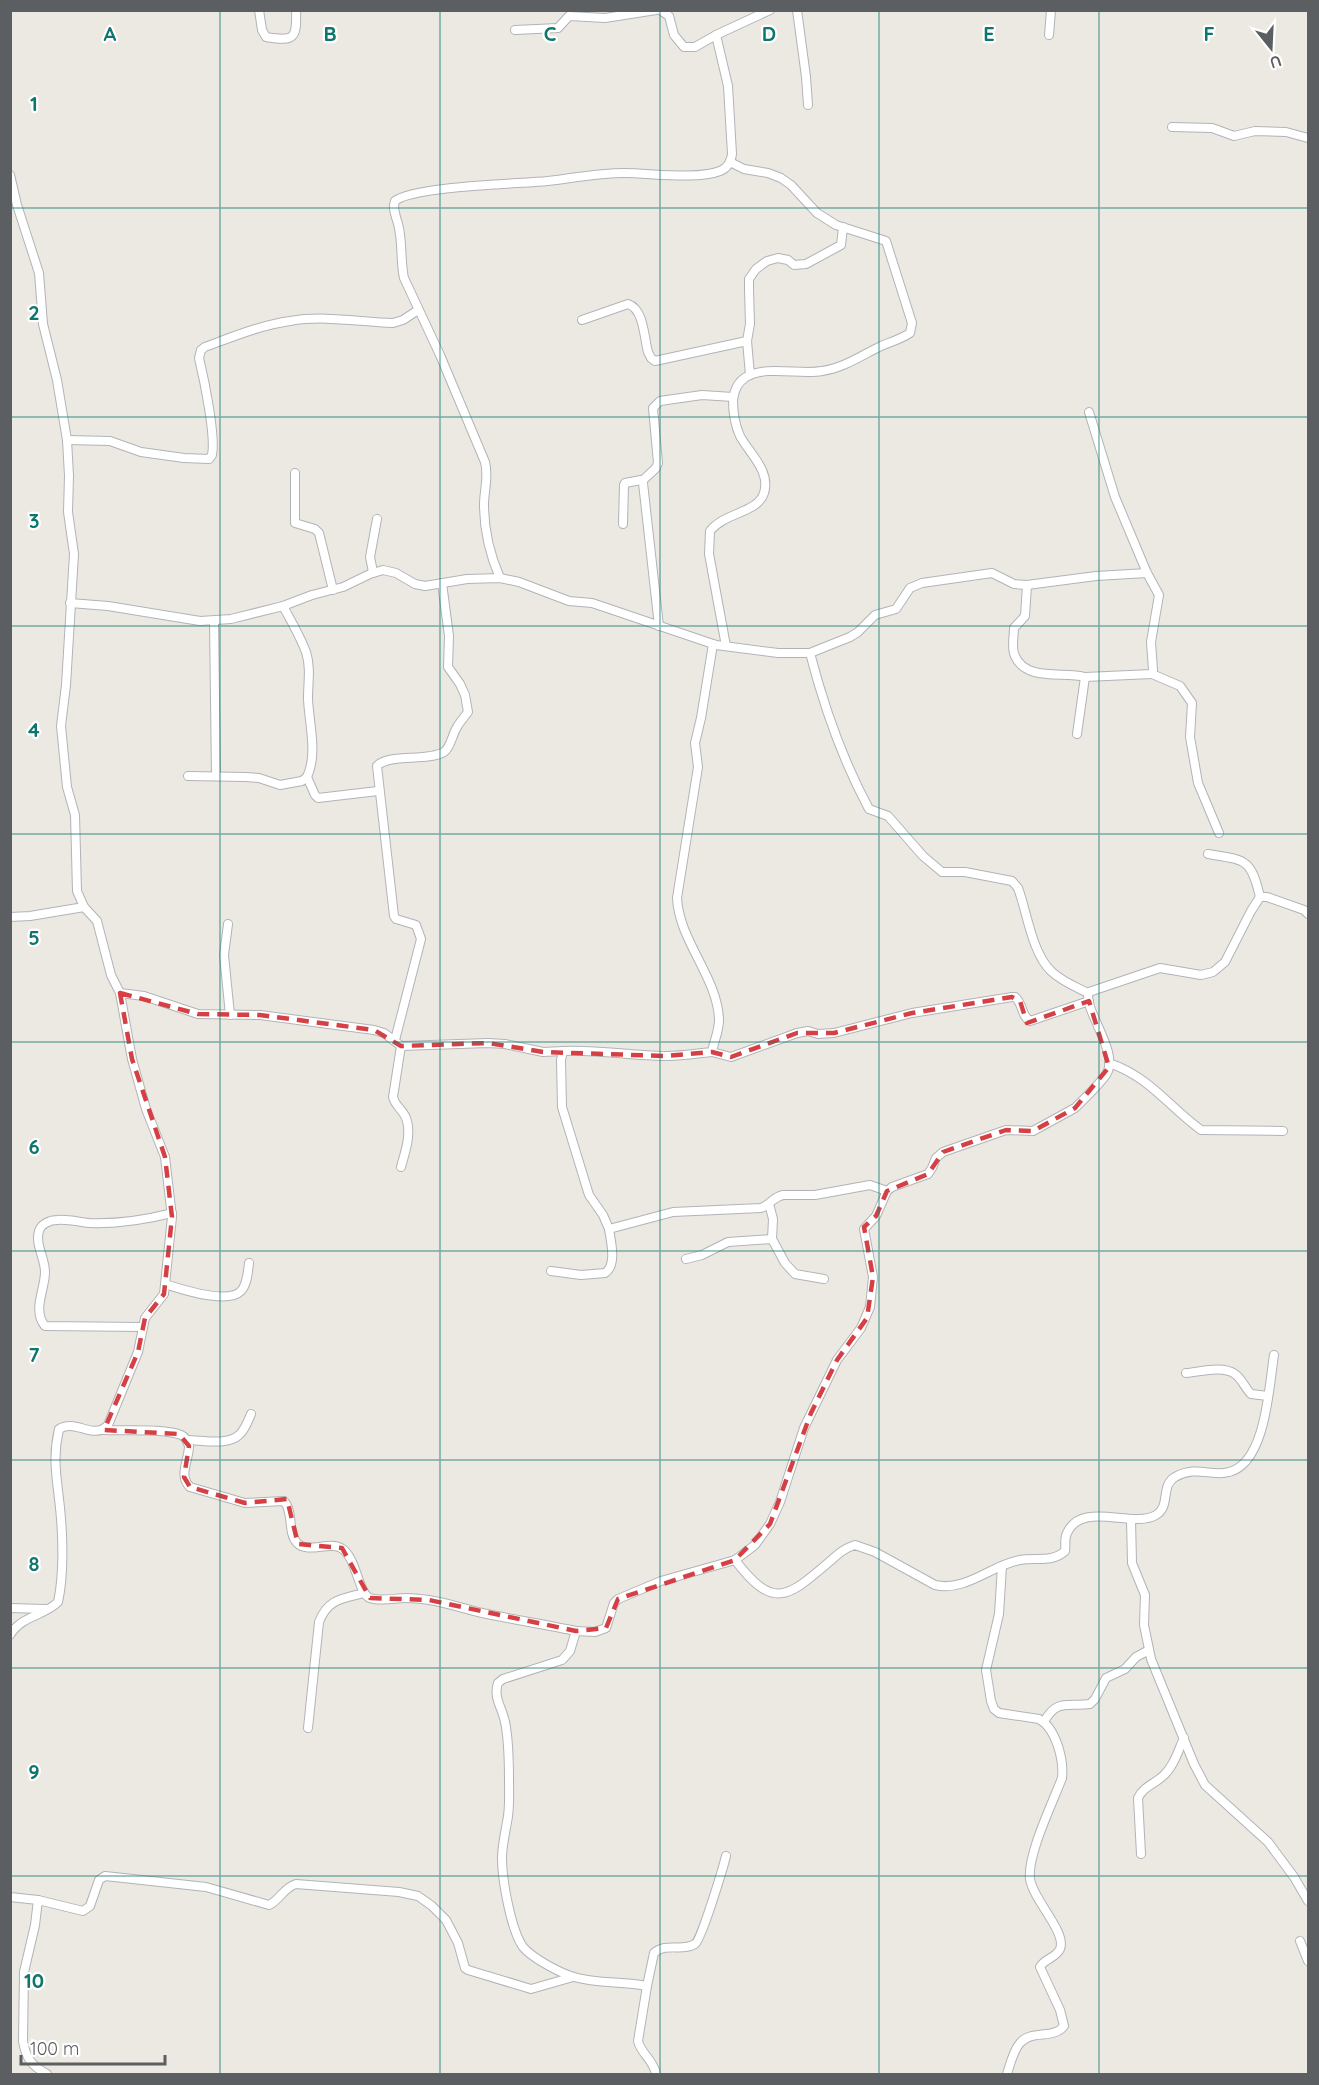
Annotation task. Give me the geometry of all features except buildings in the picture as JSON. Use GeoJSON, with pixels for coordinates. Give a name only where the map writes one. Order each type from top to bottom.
{"type":"FeatureCollection","features":[{"type":"Feature","properties":{"kind":"street"},"geometry":{"type":"LineString","coordinates":[[259,10],[262,30],[268,38],[293,36],[296,32],[296,10]]}},
{"type":"Feature","properties":{"kind":"street"},"geometry":{"type":"LineString","coordinates":[[515,30],[549,30],[560,27],[569,16],[579,14],[605,18],[656,10]]}},
{"type":"Feature","properties":{"kind":"street"},"geometry":{"type":"LineString","coordinates":[[660,10],[669,16],[674,35],[684,47],[695,46],[770,10]]}},
{"type":"Feature","properties":{"kind":"street"},"geometry":{"type":"LineString","coordinates":[[797,10],[808,105]]}},
{"type":"Feature","properties":{"kind":"street"},"geometry":{"type":"LineString","coordinates":[[1050,35],[1051,10]]}},
{"type":"Feature","properties":{"kind":"street"},"geometry":{"type":"LineString","coordinates":[[500,578],[491,556],[486,530],[484,507],[487,474],[485,462],[403,272],[400,233],[393,208],[395,201],[403,196],[473,187],[621,173],[663,176],[715,173],[724,170],[730,162],[732,153],[728,86],[716,35]]}},
{"type":"Feature","properties":{"kind":"street"},"geometry":{"type":"LineString","coordinates":[[1173,127],[1212,128],[1234,136],[1255,131],[1286,132],[1308,138]]}},
{"type":"Feature","properties":{"kind":"street"},"geometry":{"type":"LineString","coordinates":[[726,646],[709,554],[710,531],[721,519],[751,508],[760,500],[765,489],[762,469],[737,428],[733,397],[740,381],[750,375],[783,371],[822,372],[845,364],[910,333],[912,323],[886,241],[843,227],[817,213],[791,185],[781,178],[768,173],[744,170],[730,162]]}},
{"type":"Feature","properties":{"kind":"street"},"geometry":{"type":"LineString","coordinates":[[10,175],[17,205],[39,273],[43,324],[57,380],[67,440],[68,512],[74,554],[66,685],[61,726],[66,787],[75,815],[76,881],[80,900],[97,921],[111,975],[120,993],[132,1059],[146,1109],[165,1157],[172,1213],[164,1294],[145,1318],[138,1352],[104,1430]]}},
{"type":"Feature","properties":{"kind":"street"},"geometry":{"type":"LineString","coordinates":[[750,375],[747,341],[750,324],[749,279],[756,269],[767,261],[778,258],[799,266],[812,262],[841,245],[843,227]]}},
{"type":"Feature","properties":{"kind":"street"},"geometry":{"type":"LineString","coordinates":[[582,320],[628,304],[632,305],[638,311],[648,352],[655,361],[747,341]]}},
{"type":"Feature","properties":{"kind":"street"},"geometry":{"type":"LineString","coordinates":[[67,440],[110,441],[141,452],[208,459],[213,453],[210,415],[199,358],[201,350],[205,347],[291,320],[393,322],[403,320],[418,310]]}},
{"type":"Feature","properties":{"kind":"street"},"geometry":{"type":"LineString","coordinates":[[623,524],[625,483],[642,481],[656,468],[658,463],[653,408],[656,404],[660,401],[702,395],[733,397]]}},
{"type":"Feature","properties":{"kind":"street"},"geometry":{"type":"LineString","coordinates":[[1089,412],[1115,497],[1146,573],[1159,594],[1151,642],[1154,669],[1152,674]]}},
{"type":"Feature","properties":{"kind":"street"},"geometry":{"type":"LineString","coordinates":[[295,473],[295,523],[315,529],[319,533],[333,590]]}},
{"type":"Feature","properties":{"kind":"street"},"geometry":{"type":"LineString","coordinates":[[642,481],[659,626]]}},
{"type":"Feature","properties":{"kind":"street"},"geometry":{"type":"LineString","coordinates":[[374,572],[370,557],[377,519]]}},
{"type":"Feature","properties":{"kind":"street"},"geometry":{"type":"LineString","coordinates":[[70,603],[214,621],[253,615],[283,606],[351,584],[383,570],[396,573],[415,584],[425,586],[467,579],[500,578],[519,582],[569,601],[604,607],[713,644],[793,654],[810,653],[858,633],[875,615],[896,609],[906,593],[915,585],[992,573],[1014,584],[1027,585],[1096,576],[1146,573]]}},
{"type":"Feature","properties":{"kind":"street"},"geometry":{"type":"LineString","coordinates":[[401,1167],[409,1135],[405,1115],[394,1102],[393,1097],[398,1043],[421,939],[416,925],[396,920],[394,916],[378,791],[377,766],[380,763],[444,752],[468,712],[460,684],[448,667],[449,636],[442,583]]}},
{"type":"Feature","properties":{"kind":"street"},"geometry":{"type":"LineString","coordinates":[[1027,585],[1026,616],[1014,628],[1013,655],[1018,662],[1037,674],[1075,674],[1085,677],[1152,674],[1180,686],[1192,703],[1190,737],[1198,783],[1218,833]]}},
{"type":"Feature","properties":{"kind":"street"},"geometry":{"type":"LineString","coordinates":[[188,776],[259,778],[280,785],[302,781],[307,777],[311,741],[309,668],[306,653],[283,606]]}},
{"type":"Feature","properties":{"kind":"street"},"geometry":{"type":"LineString","coordinates":[[214,621],[216,775]]}},
{"type":"Feature","properties":{"kind":"street"},"geometry":{"type":"LineString","coordinates":[[712,1052],[719,1019],[716,1003],[683,927],[677,898],[698,775],[695,743],[713,644]]}},
{"type":"Feature","properties":{"kind":"street"},"geometry":{"type":"LineString","coordinates":[[10,1635],[14,1628],[24,1621],[58,1602],[60,1593],[60,1510],[54,1468],[59,1429],[68,1425],[98,1432],[104,1430],[179,1434],[187,1440],[189,1446],[185,1483],[190,1487],[245,1503],[284,1501],[289,1509],[293,1534],[298,1544],[304,1548],[336,1546],[342,1548],[351,1559],[363,1593],[370,1598],[429,1600],[485,1614],[576,1631],[595,1632],[606,1628],[614,1603],[618,1599],[661,1581],[716,1568],[735,1560],[755,1545],[770,1524],[780,1502],[795,1452],[837,1360],[867,1318],[873,1277],[864,1229],[876,1216],[887,1191],[928,1173],[936,1158],[944,1152],[1006,1130],[1033,1131],[1070,1112],[1108,1072],[1109,1063],[1101,1031],[1088,997],[1056,976],[1045,965],[1037,949],[1018,888],[1012,881],[965,872],[942,872],[923,856],[888,816],[869,809],[836,738],[810,653]]}},
{"type":"Feature","properties":{"kind":"street"},"geometry":{"type":"LineString","coordinates":[[1077,734],[1085,677]]}},
{"type":"Feature","properties":{"kind":"street"},"geometry":{"type":"LineString","coordinates":[[307,777],[318,798],[378,791]]}},
{"type":"Feature","properties":{"kind":"street"},"geometry":{"type":"LineString","coordinates":[[120,993],[152,998],[198,1014],[260,1015],[374,1030],[384,1033],[398,1043],[488,1043],[543,1052],[582,1050],[664,1056],[712,1052],[731,1057],[796,1033],[808,1031],[818,1034],[834,1033],[912,1013],[1012,997],[1020,1001],[1024,1016],[1030,1021],[1148,971],[1160,968],[1200,975],[1213,972],[1225,962],[1260,897],[1254,874],[1242,860],[1208,854]]}},
{"type":"Feature","properties":{"kind":"street"},"geometry":{"type":"LineString","coordinates":[[1260,897],[1267,897],[1304,910],[1308,914]]}},
{"type":"Feature","properties":{"kind":"street"},"geometry":{"type":"LineString","coordinates":[[10,917],[84,907]]}},
{"type":"Feature","properties":{"kind":"street"},"geometry":{"type":"LineString","coordinates":[[228,924],[224,955],[230,1015]]}},
{"type":"Feature","properties":{"kind":"street"},"geometry":{"type":"LineString","coordinates":[[551,1271],[581,1275],[605,1273],[609,1271],[612,1263],[609,1229],[603,1215],[589,1196],[562,1107],[561,1060],[563,1051]]}},
{"type":"Feature","properties":{"kind":"street"},"geometry":{"type":"LineString","coordinates":[[1109,1063],[1127,1069],[1146,1082],[1202,1130],[1283,1131]]}},
{"type":"Feature","properties":{"kind":"street"},"geometry":{"type":"LineString","coordinates":[[609,1229],[673,1212],[761,1208],[778,1196],[815,1195],[870,1185],[887,1191]]}},
{"type":"Feature","properties":{"kind":"street"},"geometry":{"type":"LineString","coordinates":[[769,1204],[773,1219],[772,1239],[778,1253],[795,1274],[824,1279]]}},
{"type":"Feature","properties":{"kind":"street"},"geometry":{"type":"LineString","coordinates":[[143,1327],[45,1326],[40,1316],[45,1272],[38,1240],[39,1228],[57,1220],[90,1223],[144,1219],[172,1213]]}},
{"type":"Feature","properties":{"kind":"street"},"geometry":{"type":"LineString","coordinates":[[686,1259],[702,1255],[728,1242],[772,1239]]}},
{"type":"Feature","properties":{"kind":"street"},"geometry":{"type":"LineString","coordinates":[[165,1284],[196,1293],[234,1295],[245,1285],[249,1263]]}},
{"type":"Feature","properties":{"kind":"street"},"geometry":{"type":"LineString","coordinates":[[735,1560],[747,1577],[760,1588],[776,1594],[785,1594],[797,1588],[843,1551],[855,1545],[874,1552],[935,1585],[942,1586],[967,1582],[1018,1560],[1059,1556],[1065,1551],[1066,1534],[1079,1521],[1100,1516],[1141,1520],[1157,1514],[1163,1508],[1168,1482],[1173,1478],[1193,1471],[1228,1473],[1246,1462],[1262,1429],[1274,1355]]}},
{"type":"Feature","properties":{"kind":"street"},"geometry":{"type":"LineString","coordinates":[[1186,1373],[1229,1371],[1235,1374],[1251,1394],[1268,1396]]}},
{"type":"Feature","properties":{"kind":"street"},"geometry":{"type":"LineString","coordinates":[[187,1440],[216,1441],[233,1438],[240,1434],[251,1414]]}},
{"type":"Feature","properties":{"kind":"street"},"geometry":{"type":"LineString","coordinates":[[1131,1519],[1130,1551],[1136,1575],[1145,1595],[1144,1626],[1149,1650],[1205,1785],[1268,1842],[1294,1877],[1308,1901]]}},
{"type":"Feature","properties":{"kind":"street"},"geometry":{"type":"LineString","coordinates":[[1002,1566],[999,1614],[986,1670],[992,1706],[999,1713],[1039,1719],[1044,1722],[1057,1744],[1063,1767],[1062,1778],[1033,1855],[1030,1879],[1042,1908],[1061,1937],[1057,1953],[1040,1967],[1057,2003],[1064,2026],[1060,2031],[1052,2034],[1037,2035],[1022,2040],[1007,2074]]}},
{"type":"Feature","properties":{"kind":"street"},"geometry":{"type":"LineString","coordinates":[[308,1728],[319,1622],[323,1611],[334,1601],[363,1593]]}},
{"type":"Feature","properties":{"kind":"street"},"geometry":{"type":"LineString","coordinates":[[10,1608],[48,1609]]}},
{"type":"Feature","properties":{"kind":"street"},"geometry":{"type":"LineString","coordinates":[[576,1631],[568,1656],[503,1679],[498,1683],[496,1696],[505,1719],[508,1757],[507,1822],[502,1857],[510,1912],[523,1946],[549,1965],[573,1977],[647,1986]]}},
{"type":"Feature","properties":{"kind":"street"},"geometry":{"type":"LineString","coordinates":[[1044,1722],[1050,1711],[1055,1708],[1063,1705],[1090,1704],[1106,1678],[1125,1669],[1136,1657],[1149,1650]]}},
{"type":"Feature","properties":{"kind":"street"},"geometry":{"type":"LineString","coordinates":[[1141,1854],[1138,1798],[1142,1790],[1162,1777],[1172,1765],[1184,1738]]}},
{"type":"Feature","properties":{"kind":"street"},"geometry":{"type":"LineString","coordinates":[[656,2074],[652,2062],[639,2046],[638,2041],[654,1953],[662,1948],[689,1947],[700,1940],[708,1908],[718,1887],[726,1856]]}},
{"type":"Feature","properties":{"kind":"street"},"geometry":{"type":"LineString","coordinates":[[10,1897],[38,1900],[74,1909],[87,1909],[99,1880],[105,1876],[206,1887],[269,1905],[284,1889],[296,1884],[411,1894],[432,1906],[446,1920],[455,1937],[465,1968],[468,1970],[531,1989],[573,1977]]}},
{"type":"Feature","properties":{"kind":"street"},"geometry":{"type":"LineString","coordinates":[[38,1900],[24,1972],[23,2042],[31,2064],[47,2074]]}},
{"type":"Feature","properties":{"kind":"street"},"geometry":{"type":"LineString","coordinates":[[1300,1941],[1308,1961]]}},
{"type":"Feature","properties":{"kind":"highlighted area"},"geometry":{"type":"Polygon","coordinates":[[[120,993],[198,1014],[260,1015],[374,1030],[401,1046],[488,1043],[543,1052],[665,1056],[712,1052],[731,1057],[797,1033],[834,1033],[912,1013],[1012,997],[1020,1001],[1027,1023],[1089,1001],[1109,1067],[1075,1108],[1033,1131],[1006,1130],[943,1152],[928,1174],[887,1191],[876,1216],[864,1227],[873,1277],[867,1318],[837,1360],[811,1413],[770,1524],[735,1560],[618,1599],[606,1628],[576,1631],[429,1600],[370,1598],[342,1548],[298,1544],[287,1499],[245,1503],[190,1487],[184,1477],[189,1446],[179,1434],[104,1430],[138,1352],[145,1318],[164,1294],[172,1217],[165,1157],[132,1059],[120,993]]]}}]}
